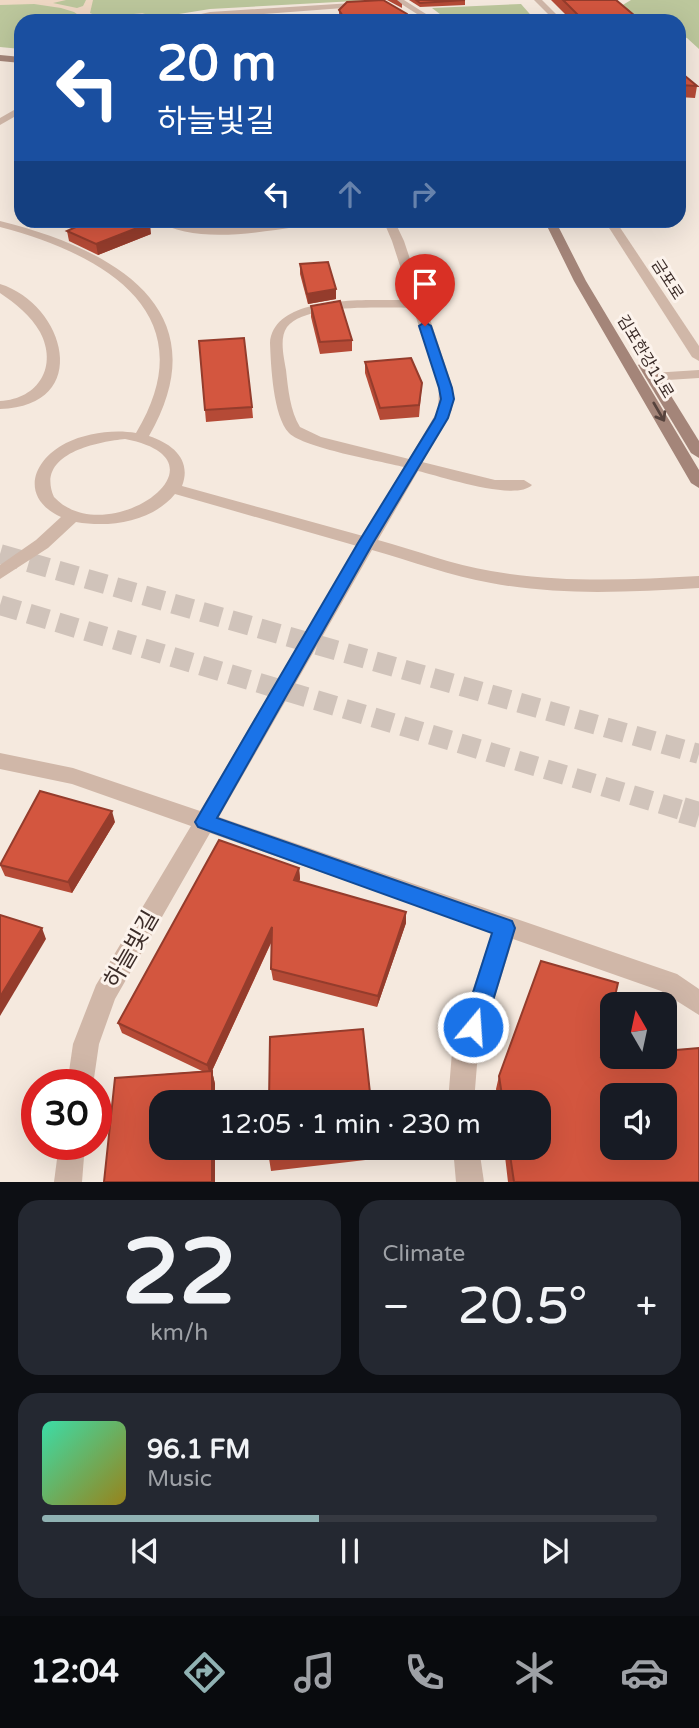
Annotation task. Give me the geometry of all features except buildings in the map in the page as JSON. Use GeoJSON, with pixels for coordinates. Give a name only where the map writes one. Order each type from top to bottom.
{"type":"FeatureCollection","features":[{"type":"Feature","properties":{"kind":"main road","name":"김포한강11로"},"geometry":{"type":"LineString","coordinates":[[554,228],[590,280],[699,453]]}},
{"type":"Feature","properties":{"kind":"main road","name":"김포한강11로"},"geometry":{"type":"LineString","coordinates":[[565,246],[580,281],[699,483]]}},
{"type":"Feature","properties":{"kind":"street"},"geometry":{"type":"LineString","coordinates":[[399,0],[422,14]]}},
{"type":"Feature","properties":{"kind":"street"},"geometry":{"type":"LineString","coordinates":[[210,14],[408,0]]}},
{"type":"Feature","properties":{"kind":"street"},"geometry":{"type":"LineString","coordinates":[[538,0],[552,14]]}},
{"type":"Feature","properties":{"kind":"street"},"geometry":{"type":"LineString","coordinates":[[384,3],[404,14]]}},
{"type":"Feature","properties":{"kind":"street"},"geometry":{"type":"LineString","coordinates":[[0,122],[14,111]]}},
{"type":"Feature","properties":{"kind":"street"},"geometry":{"type":"LineString","coordinates":[[18,228],[44,234],[84,250],[117,271],[146,300],[160,326],[164,344],[165,379],[158,408],[141,437]]}},
{"type":"Feature","properties":{"kind":"street"},"geometry":{"type":"LineString","coordinates":[[187,228],[218,233],[258,228]]}},
{"type":"Feature","properties":{"kind":"street"},"geometry":{"type":"LineString","coordinates":[[392,228],[441,370],[447,399],[442,418],[412,465]]}},
{"type":"Feature","properties":{"kind":"street","name":"금포로"},"geometry":{"type":"LineString","coordinates":[[615,228],[699,357]]}},
{"type":"Feature","properties":{"kind":"street"},"geometry":{"type":"LineString","coordinates":[[0,288],[18,299],[39,321],[49,337],[54,362],[49,382],[41,391],[25,401],[0,405]]}},
{"type":"Feature","properties":{"kind":"street"},"geometry":{"type":"LineString","coordinates":[[417,304],[302,312],[280,327],[276,342],[286,411],[292,427],[310,439],[412,465],[495,485],[524,485]]}},
{"type":"Feature","properties":{"kind":"street"},"geometry":{"type":"LineString","coordinates":[[652,377],[699,373]]}},
{"type":"Feature","properties":{"kind":"street"},"geometry":{"type":"LineString","coordinates":[[102,437],[141,437],[163,446],[174,457],[179,470],[172,488],[163,499],[144,510],[120,517],[95,519],[72,516],[56,509],[45,498],[40,486],[42,474],[50,461],[80,443],[102,437]]}},
{"type":"Feature","properties":{"kind":"street","name":"하늘빛길"},"geometry":{"type":"LineString","coordinates":[[82,1069],[86,1044],[105,993],[412,465]]}},
{"type":"Feature","properties":{"kind":"street"},"geometry":{"type":"LineString","coordinates":[[172,488],[489,577],[556,586],[618,587],[699,582]]}},
{"type":"Feature","properties":{"kind":"street"},"geometry":{"type":"LineString","coordinates":[[0,573],[42,544],[72,516]]}},
{"type":"Feature","properties":{"kind":"street"},"geometry":{"type":"LineString","coordinates":[[0,761],[73,776],[505,928],[668,982],[699,1003]]}},
{"type":"Feature","properties":{"kind":"street"},"geometry":{"type":"LineString","coordinates":[[462,1090],[465,1052],[505,928]]}},
{"type":"Feature","properties":{"kind":"street"},"geometry":{"type":"LineString","coordinates":[[68,1182],[70,1160]]}},
{"type":"Feature","properties":{"kind":"street"},"geometry":{"type":"LineString","coordinates":[[467,1160],[470,1182]]}},
{"type":"Feature","properties":{"kind":"green space"},"geometry":{"type":"Polygon","coordinates":[[[0,0],[374,0],[210,9],[179,14],[14,14],[14,48],[0,47],[0,0]]]}},
{"type":"Feature","properties":{"kind":"green space"},"geometry":{"type":"Polygon","coordinates":[[[631,0],[699,0],[699,49],[686,38],[686,14],[626,14],[621,6],[631,0]]]}},
{"type":"Feature","properties":{"kind":"green space"},"geometry":{"type":"Polygon","coordinates":[[[521,4],[530,14],[440,14],[432,8],[521,4]]]}},
{"type":"Feature","properties":{"kind":"shaded area"},"geometry":{"type":"Polygon","coordinates":[[[0,0],[66,0],[53,3],[77,8],[83,6],[86,0],[93,0],[90,13],[92,14],[77,14],[61,8],[34,4],[0,5],[0,0]]]}},
{"type":"Feature","properties":{"kind":"tunnel"},"geometry":{"type":"LineString","coordinates":[[0,554],[699,754]]}},
{"type":"Feature","properties":{"kind":"tunnel"},"geometry":{"type":"LineString","coordinates":[[0,605],[688,812]]}},
{"type":"Feature","properties":{"kind":"tunnel"},"geometry":{"type":"LineString","coordinates":[[682,810],[699,815]]}},
{"type":"Feature","properties":{"kind":"route"},"geometry":{"type":"LineString","coordinates":[[425,326],[446,388],[447,399],[442,418],[365,543],[205,822],[505,928],[473,1027]]}}]}
